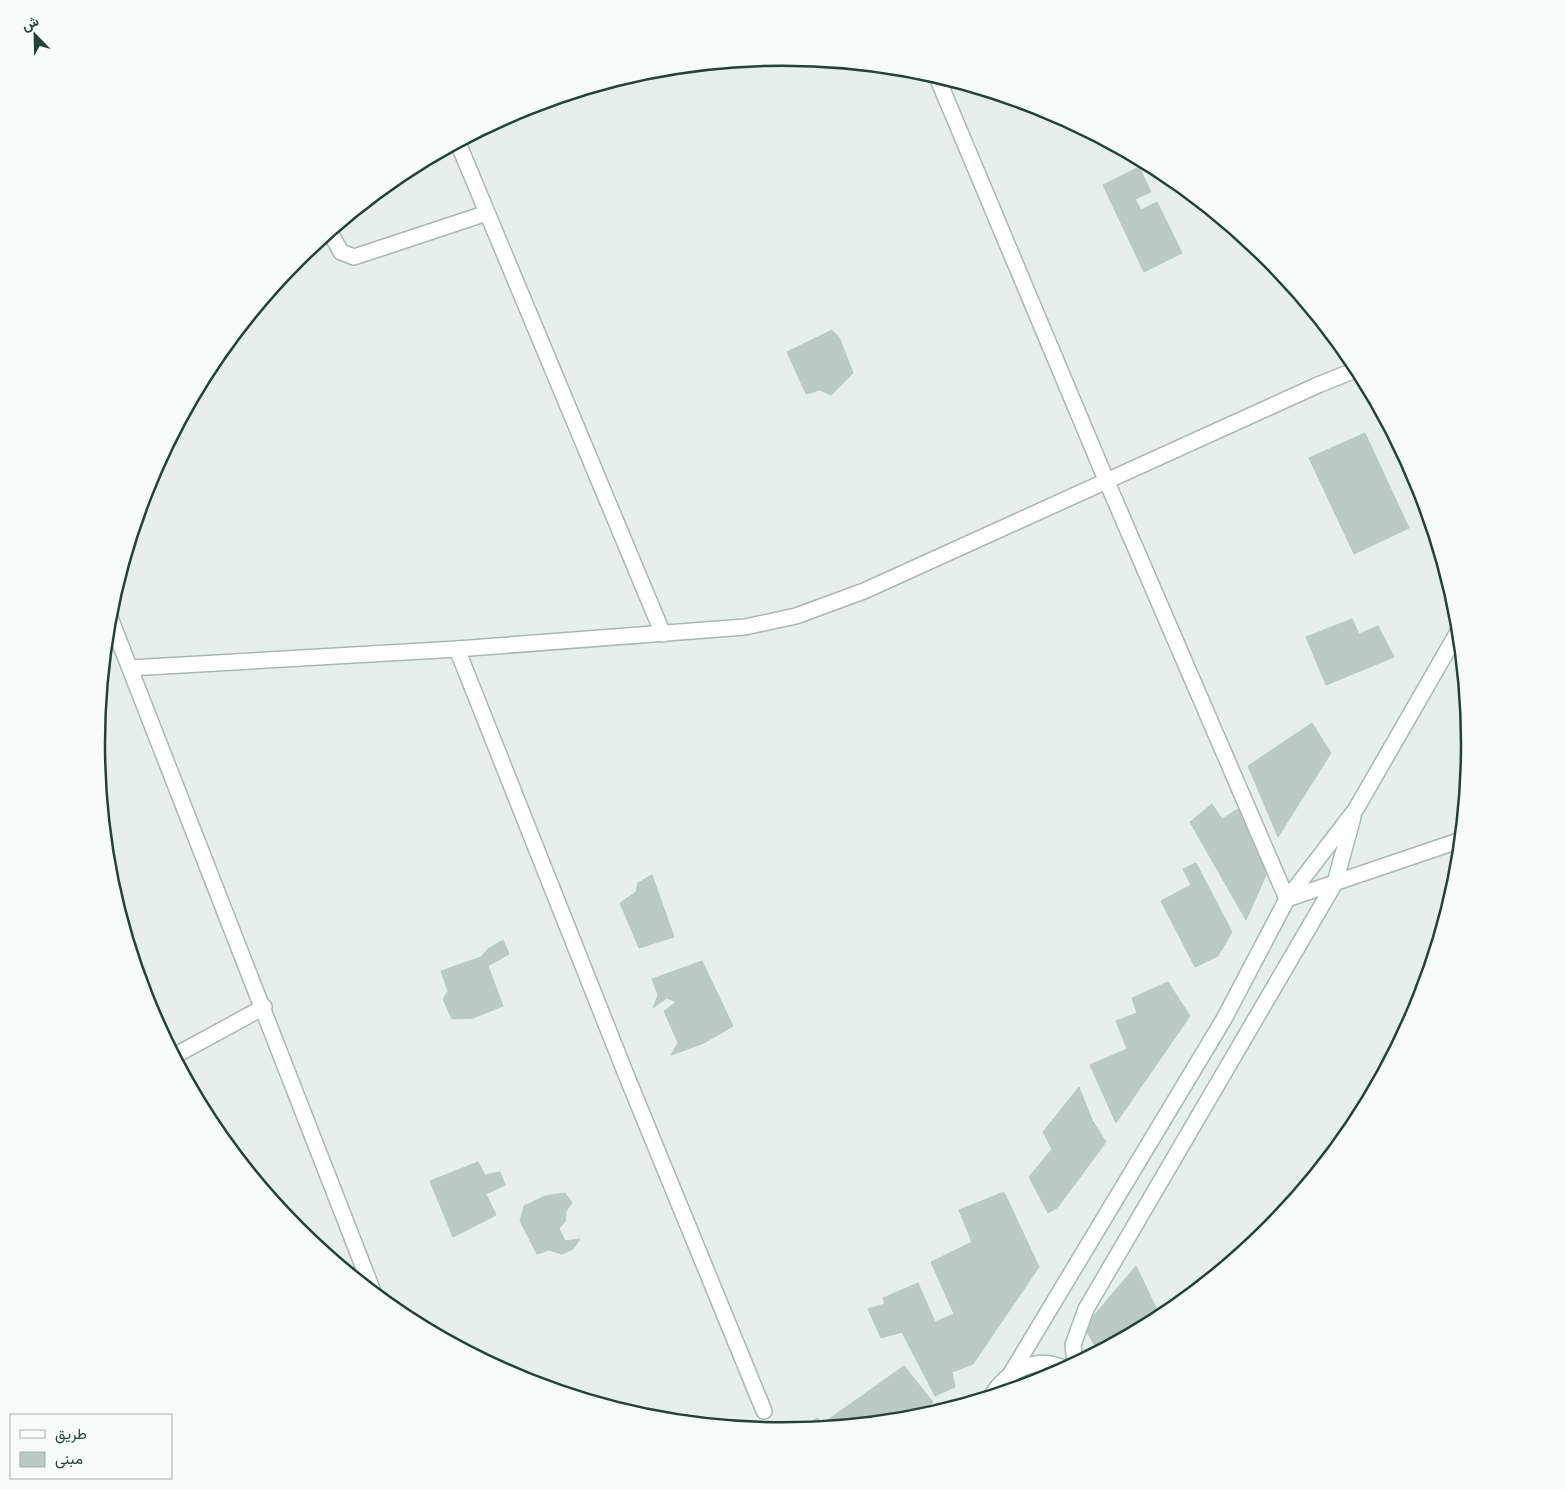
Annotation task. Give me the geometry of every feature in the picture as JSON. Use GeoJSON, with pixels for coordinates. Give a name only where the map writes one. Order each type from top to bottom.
{"type":"FeatureCollection","features":[{"type":"Feature","properties":{"kind":"street"},"geometry":{"type":"LineString","coordinates":[[940,85],[1107,482],[1287,899]]}},
{"type":"Feature","properties":{"kind":"street"},"geometry":{"type":"LineString","coordinates":[[460,148],[663,634]]}},
{"type":"Feature","properties":{"kind":"street"},"geometry":{"type":"LineString","coordinates":[[333,238],[340,252],[354,257],[487,212]]}},
{"type":"Feature","properties":{"kind":"street"},"geometry":{"type":"LineString","coordinates":[[130,668],[458,649],[663,634],[745,627],[796,616],[830,605],[1350,372]]}},
{"type":"Feature","properties":{"kind":"street"},"geometry":{"type":"LineString","coordinates":[[115,630],[264,1007],[370,1283]]}},
{"type":"Feature","properties":{"kind":"street"},"geometry":{"type":"LineString","coordinates":[[998,1388],[1224,1019],[1287,899],[1356,809],[1453,641]]}},
{"type":"Feature","properties":{"kind":"street"},"geometry":{"type":"LineString","coordinates":[[458,649],[627,1077],[764,1411]]}},
{"type":"Feature","properties":{"kind":"street"},"geometry":{"type":"LineString","coordinates":[[1074,1357],[1073,1345],[1086,1309],[1335,883],[1356,809]]}},
{"type":"Feature","properties":{"kind":"street"},"geometry":{"type":"LineString","coordinates":[[1287,899],[1454,842]]}},
{"type":"Feature","properties":{"kind":"street"},"geometry":{"type":"LineString","coordinates":[[180,1053],[264,1007]]}},
{"type":"Feature","properties":{"kind":"street"},"geometry":{"type":"LineString","coordinates":[[1006,1378],[1018,1369],[1038,1363],[1057,1365]]}},
{"type":"Feature","properties":{"kind":"building"},"geometry":{"type":"Polygon","coordinates":[[[1140,168],[1151,192],[1135,199],[1141,210],[1157,202],[1182,253],[1144,272],[1103,185],[1140,168]]]}},
{"type":"Feature","properties":{"kind":"building"},"geometry":{"type":"Polygon","coordinates":[[[832,330],[839,337],[853,373],[831,395],[820,390],[806,394],[787,352],[832,330]]]}},
{"type":"Feature","properties":{"kind":"building"},"geometry":{"type":"Polygon","coordinates":[[[1365,433],[1409,528],[1354,554],[1309,458],[1365,433]]]}},
{"type":"Feature","properties":{"kind":"building"},"geometry":{"type":"Polygon","coordinates":[[[1352,619],[1359,634],[1378,626],[1394,657],[1326,685],[1306,637],[1352,619]]]}},
{"type":"Feature","properties":{"kind":"building"},"geometry":{"type":"Polygon","coordinates":[[[1312,723],[1331,753],[1278,837],[1248,766],[1312,723]]]}},
{"type":"Feature","properties":{"kind":"building"},"geometry":{"type":"Polygon","coordinates":[[[1212,804],[1222,819],[1241,807],[1267,873],[1246,920],[1190,822],[1212,804]]]}},
{"type":"Feature","properties":{"kind":"building"},"geometry":{"type":"Polygon","coordinates":[[[1196,863],[1232,932],[1218,956],[1195,967],[1161,901],[1191,885],[1183,869],[1196,863]]]}},
{"type":"Feature","properties":{"kind":"building"},"geometry":{"type":"Polygon","coordinates":[[[652,875],[674,937],[639,948],[620,903],[636,892],[638,883],[652,875]]]}},
{"type":"Feature","properties":{"kind":"building"},"geometry":{"type":"Polygon","coordinates":[[[503,940],[509,954],[488,966],[503,1006],[473,1018],[452,1019],[443,999],[448,991],[441,971],[481,957],[488,949],[503,940]]]}},
{"type":"Feature","properties":{"kind":"building"},"geometry":{"type":"Polygon","coordinates":[[[702,961],[733,1026],[704,1043],[671,1055],[678,1043],[664,1011],[676,1002],[667,998],[653,1008],[658,995],[652,979],[702,961]]]}},
{"type":"Feature","properties":{"kind":"building"},"geometry":{"type":"Polygon","coordinates":[[[1168,982],[1190,1016],[1116,1123],[1090,1065],[1127,1049],[1116,1021],[1137,1013],[1132,998],[1168,982]]]}},
{"type":"Feature","properties":{"kind":"building"},"geometry":{"type":"Polygon","coordinates":[[[1079,1087],[1092,1120],[1106,1142],[1057,1208],[1048,1213],[1029,1177],[1052,1149],[1043,1132],[1079,1087]]]}},
{"type":"Feature","properties":{"kind":"building"},"geometry":{"type":"Polygon","coordinates":[[[478,1162],[485,1175],[500,1172],[505,1185],[486,1194],[496,1215],[453,1237],[430,1181],[478,1162]]]}},
{"type":"Feature","properties":{"kind":"building"},"geometry":{"type":"Polygon","coordinates":[[[1004,1192],[1039,1267],[973,1364],[952,1372],[955,1387],[935,1396],[902,1332],[881,1338],[868,1309],[885,1304],[883,1298],[918,1283],[935,1322],[954,1314],[931,1262],[972,1242],[959,1210],[1004,1192]]]}},
{"type":"Feature","properties":{"kind":"building"},"geometry":{"type":"Polygon","coordinates":[[[565,1193],[572,1203],[566,1211],[565,1222],[559,1228],[565,1241],[580,1239],[573,1249],[562,1254],[549,1250],[537,1254],[520,1221],[524,1206],[545,1196],[565,1193]]]}},
{"type":"Feature","properties":{"kind":"building"},"geometry":{"type":"Polygon","coordinates":[[[1136,1266],[1157,1310],[1095,1346],[1084,1327],[1136,1266]]]}},
{"type":"Feature","properties":{"kind":"building"},"geometry":{"type":"Polygon","coordinates":[[[904,1366],[933,1402],[927,1407],[915,1410],[872,1417],[826,1421],[904,1366]]]}},
{"type":"Feature","properties":{"kind":"building"},"geometry":{"type":"Polygon","coordinates":[[[818,1418],[820,1421],[810,1422],[818,1418]]]}}]}
